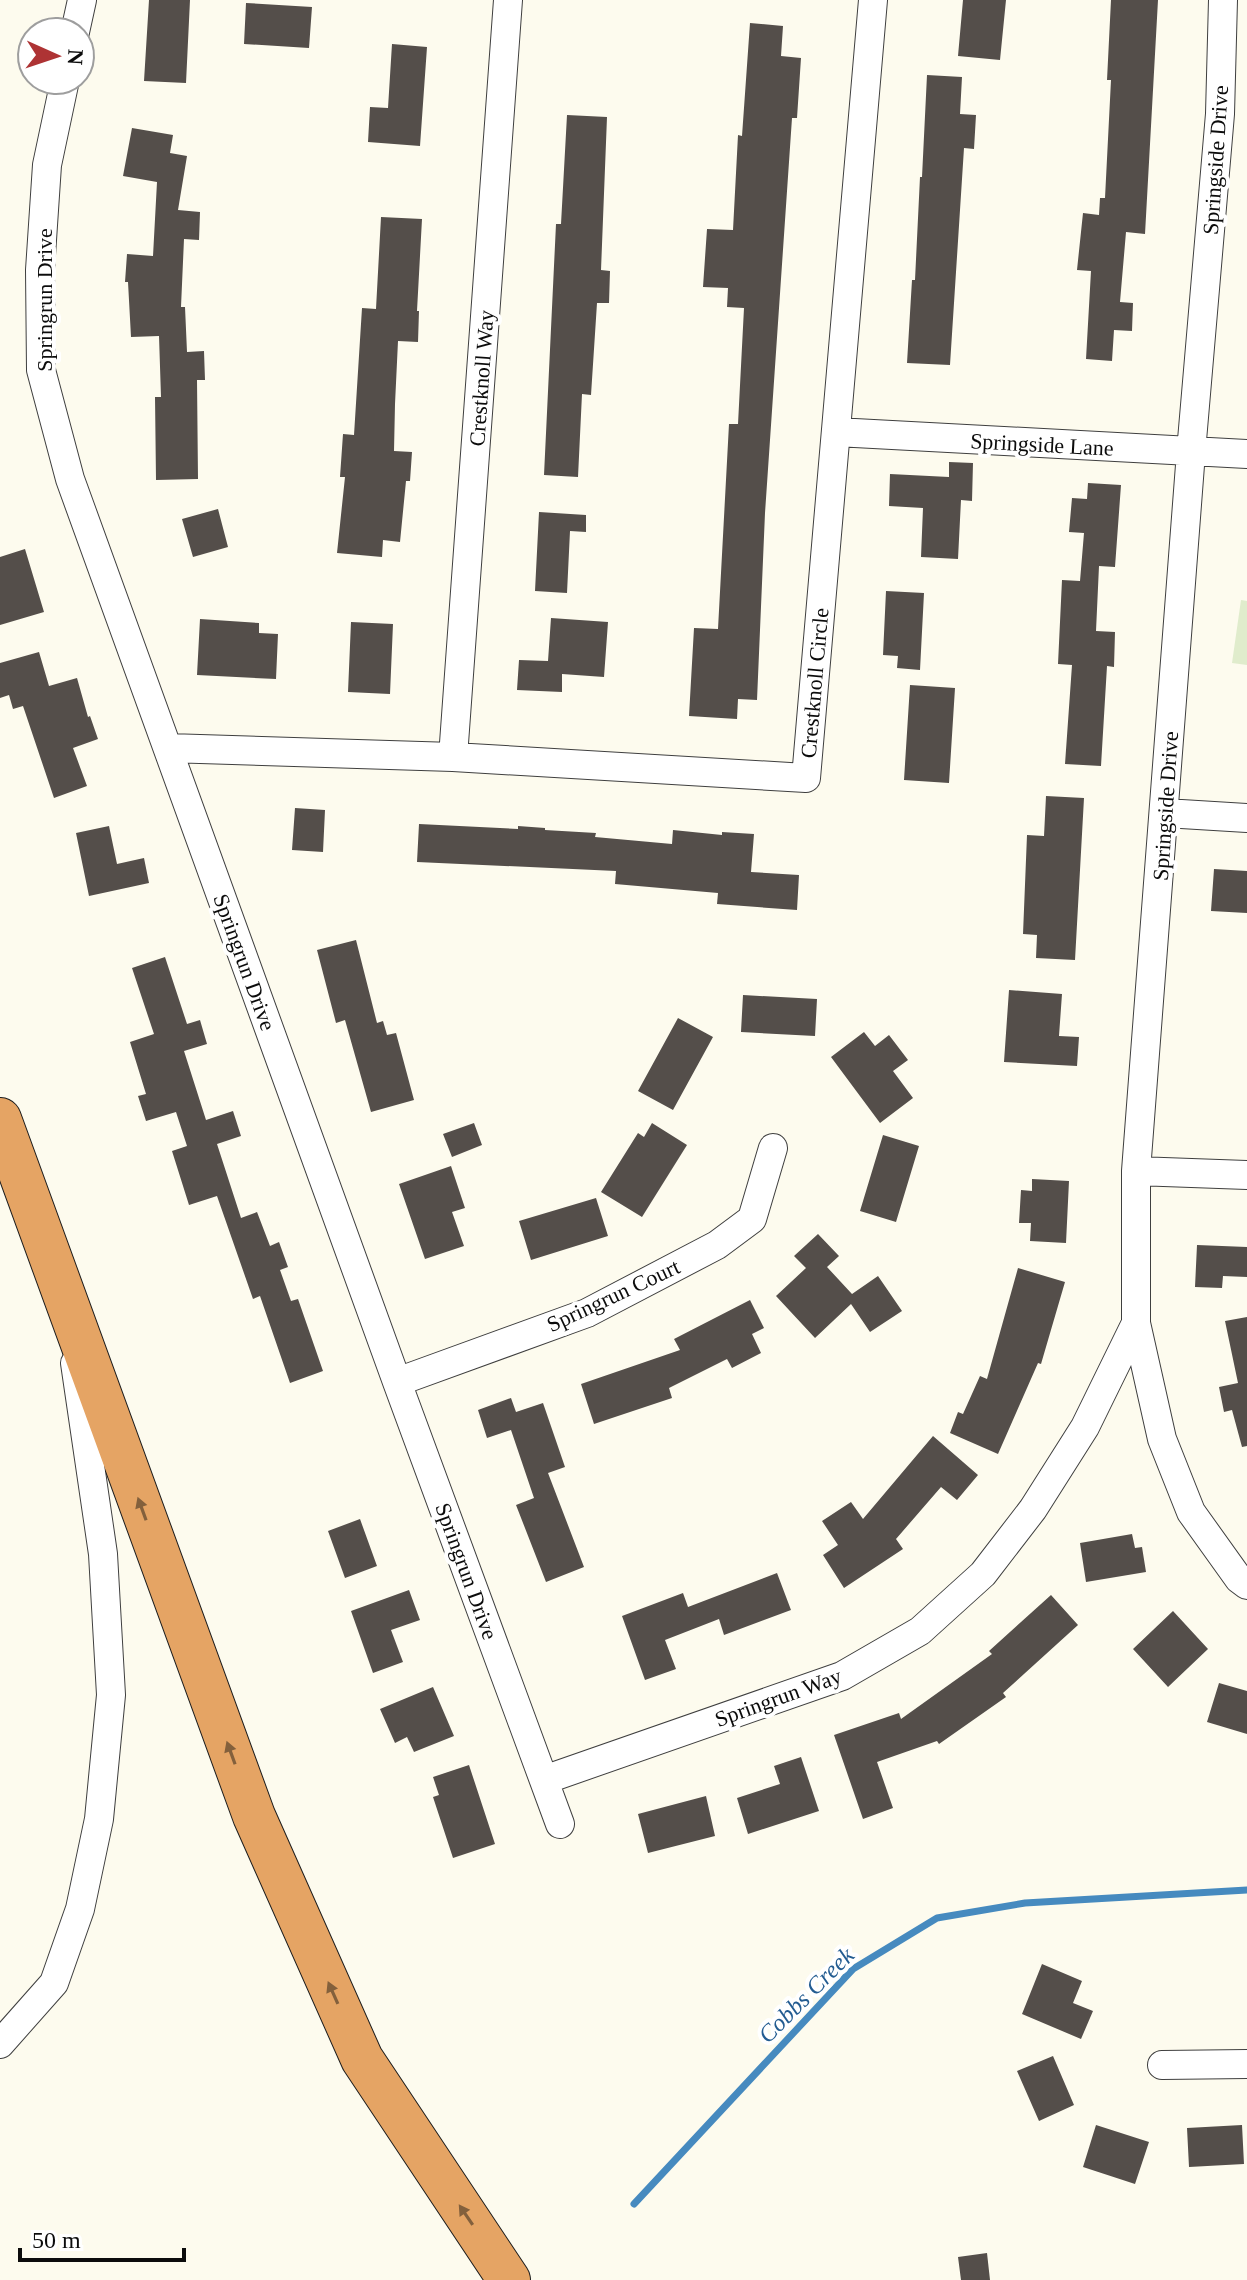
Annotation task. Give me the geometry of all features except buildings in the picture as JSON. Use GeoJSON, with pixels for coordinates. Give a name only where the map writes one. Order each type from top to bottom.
{"type":"FeatureCollection","features":[{"type":"Feature","properties":{"kind":"highway"},"geometry":{"type":"LineString","coordinates":[[0,1119],[254,1816],[362,2059],[509,2280]]}},
{"type":"Feature","properties":{"kind":"street","name":"Crestknoll Way"},"geometry":{"type":"LineString","coordinates":[[453,757],[508,0]]}},
{"type":"Feature","properties":{"kind":"street","name":"Crestknoll Circle"},"geometry":{"type":"LineString","coordinates":[[168,748],[453,757],[806,778],[873,0]]}},
{"type":"Feature","properties":{"kind":"street","name":"Springside Drive"},"geometry":{"type":"LineString","coordinates":[[1223,0],[1220,114],[1136,1171],[1136,1323],[1162,1439],[1191,1512],[1239,1579],[1247,1585]]}},
{"type":"Feature","properties":{"kind":"street","name":"Springrun Drive"},"geometry":{"type":"LineString","coordinates":[[62,96],[47,165],[40,270],[41,370],[70,479],[560,1824]]}},
{"type":"Feature","properties":{"kind":"street","name":"Springside Lane"},"geometry":{"type":"LineString","coordinates":[[836,432],[1247,454]]}},
{"type":"Feature","properties":{"kind":"street"},"geometry":{"type":"LineString","coordinates":[[1165,813],[1247,818]]}},
{"type":"Feature","properties":{"kind":"street","name":"Springrun Court"},"geometry":{"type":"LineString","coordinates":[[397,1382],[587,1313],[717,1245],[752,1219],[773,1148]]}},
{"type":"Feature","properties":{"kind":"street"},"geometry":{"type":"LineString","coordinates":[[1136,1171],[1247,1175]]}},
{"type":"Feature","properties":{"kind":"street"},"geometry":{"type":"LineString","coordinates":[[0,2044],[54,1983],[80,1909],[99,1819],[111,1695],[103,1554],[66,1299]]}},
{"type":"Feature","properties":{"kind":"street","name":"Springrun Way"},"geometry":{"type":"LineString","coordinates":[[544,1780],[842,1676],[920,1631],[983,1574],[1033,1509],[1085,1427],[1136,1323]]}},
{"type":"Feature","properties":{"kind":"street"},"geometry":{"type":"LineString","coordinates":[[1162,2065],[1247,2064]]}},
{"type":"Feature","properties":{"kind":"green space"},"geometry":{"type":"Polygon","coordinates":[[[1241,600],[1247,601],[1247,665],[1232,663],[1241,600]]]}},
{"type":"Feature","properties":{"kind":"waterway","name":"Cobbs Creek"},"geometry":{"type":"LineString","coordinates":[[634,2204],[853,1969],[937,1918],[1025,1903],[1247,1890]]}}]}
